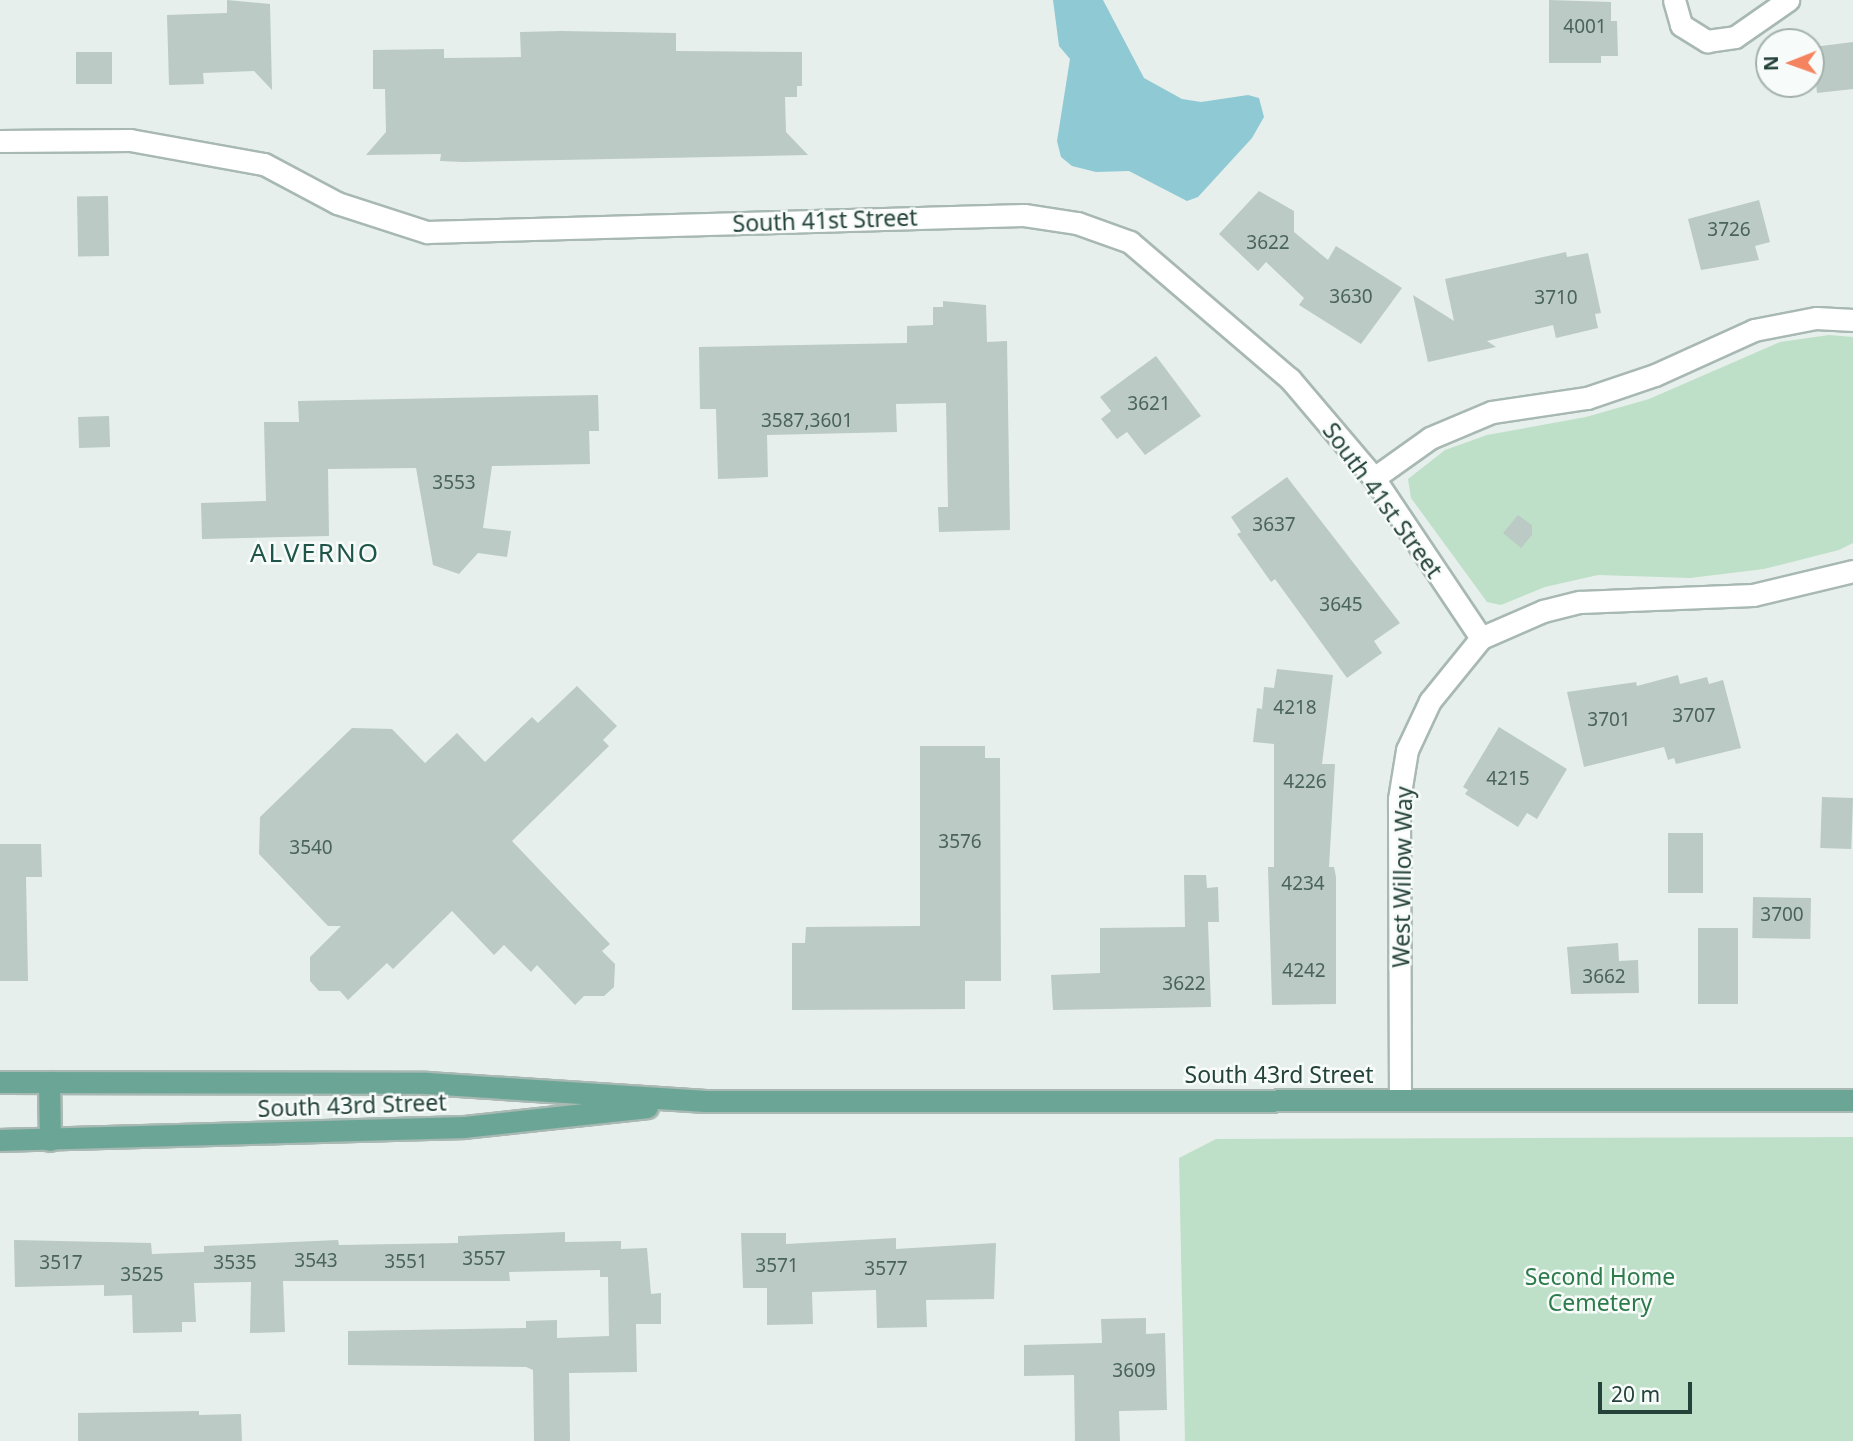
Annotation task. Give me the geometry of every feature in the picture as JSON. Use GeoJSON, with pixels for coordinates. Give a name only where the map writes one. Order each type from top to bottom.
{"type":"FeatureCollection","features":[{"type":"Feature","properties":{"kind":"main road","name":"South 43rd Street"},"geometry":{"type":"LineString","coordinates":[[0,1082],[428,1083],[705,1101],[1853,1100]]}},
{"type":"Feature","properties":{"kind":"main road"},"geometry":{"type":"LineString","coordinates":[[48,1082],[50,1140]]}},
{"type":"Feature","properties":{"kind":"main road","name":"South 43rd Street"},"geometry":{"type":"LineString","coordinates":[[0,1140],[464,1127],[705,1101]]}},
{"type":"Feature","properties":{"kind":"street"},"geometry":{"type":"LineString","coordinates":[[1674,0],[1681,25],[1707,41],[1735,37],[1788,0]]}},
{"type":"Feature","properties":{"kind":"street","name":"South 41st Street"},"geometry":{"type":"LineString","coordinates":[[0,141],[130,140],[264,164],[337,202],[427,232],[1010,216],[1077,223],[1130,242],[1290,379],[1374,478],[1481,638]]}},
{"type":"Feature","properties":{"kind":"street"},"geometry":{"type":"LineString","coordinates":[[1374,478],[1430,438],[1492,412],[1587,398],[1655,375],[1754,330],[1816,318],[1853,320]]}},
{"type":"Feature","properties":{"kind":"street","name":"West Willow Way"},"geometry":{"type":"LineString","coordinates":[[1400,1100],[1399,799],[1407,750],[1430,701],[1481,638],[1543,611],[1580,602],[1753,595],[1853,571]]}},
{"type":"Feature","properties":{"kind":"green space"},"geometry":{"type":"Polygon","coordinates":[[[1829,335],[1853,337],[1853,543],[1839,550],[1764,569],[1690,578],[1598,575],[1545,587],[1501,605],[1487,602],[1411,498],[1408,479],[1445,450],[1487,435],[1586,417],[1649,399],[1780,342],[1829,335]]]}},
{"type":"Feature","properties":{"kind":"green space","name":"Second Home Cemetery"},"geometry":{"type":"Polygon","coordinates":[[[1853,1137],[1853,1441],[1185,1441],[1179,1158],[1216,1139],[1853,1137]]]}},
{"type":"Feature","properties":{"kind":"water"},"geometry":{"type":"Polygon","coordinates":[[[1053,0],[1103,0],[1144,78],[1182,99],[1201,102],[1248,95],[1259,98],[1264,117],[1252,138],[1198,197],[1187,201],[1129,171],[1096,172],[1072,166],[1061,157],[1057,141],[1070,59],[1059,46],[1053,0]]]}},
{"type":"Feature","properties":{"kind":"building"},"geometry":{"type":"Polygon","coordinates":[[[227,0],[270,4],[272,90],[254,71],[203,73],[204,84],[169,85],[167,15],[227,13],[227,0]]]}},
{"type":"Feature","properties":{"kind":"building"},"geometry":{"type":"Polygon","coordinates":[[[1549,0],[1611,2],[1611,21],[1617,21],[1618,56],[1601,56],[1601,63],[1549,63],[1549,0]]]}},
{"type":"Feature","properties":{"kind":"building"},"geometry":{"type":"Polygon","coordinates":[[[520,32],[676,33],[676,51],[802,52],[802,86],[797,86],[797,97],[785,97],[786,132],[808,155],[463,162],[440,161],[441,154],[366,155],[386,132],[385,89],[373,89],[373,50],[444,49],[444,58],[521,57],[520,32]]]}},
{"type":"Feature","properties":{"kind":"building"},"geometry":{"type":"Polygon","coordinates":[[[1853,42],[1853,89],[1825,92],[1825,46],[1853,42]]]}},
{"type":"Feature","properties":{"kind":"building"},"geometry":{"type":"Polygon","coordinates":[[[76,52],[112,52],[112,84],[76,84],[76,52]]]}},
{"type":"Feature","properties":{"kind":"building"},"geometry":{"type":"Polygon","coordinates":[[[1259,191],[1294,211],[1294,232],[1328,260],[1336,246],[1402,288],[1361,344],[1299,305],[1304,298],[1266,262],[1258,271],[1219,234],[1259,191]]]}},
{"type":"Feature","properties":{"kind":"building"},"geometry":{"type":"Polygon","coordinates":[[[108,196],[109,256],[78,257],[77,197],[108,196]]]}},
{"type":"Feature","properties":{"kind":"building"},"geometry":{"type":"Polygon","coordinates":[[[1759,200],[1770,242],[1755,246],[1759,260],[1701,270],[1688,219],[1759,200]]]}},
{"type":"Feature","properties":{"kind":"building"},"geometry":{"type":"Polygon","coordinates":[[[1566,252],[1567,257],[1588,253],[1601,313],[1595,314],[1598,328],[1556,338],[1553,325],[1487,341],[1496,347],[1428,362],[1413,295],[1454,321],[1445,279],[1566,252]]]}},
{"type":"Feature","properties":{"kind":"building"},"geometry":{"type":"Polygon","coordinates":[[[943,301],[986,305],[987,342],[1007,341],[1010,530],[939,532],[938,507],[948,507],[946,403],[896,404],[897,432],[767,435],[768,477],[718,479],[716,409],[700,409],[699,347],[907,343],[907,326],[933,325],[933,307],[943,307],[943,301]]]}},
{"type":"Feature","properties":{"kind":"building"},"geometry":{"type":"Polygon","coordinates":[[[1156,356],[1201,416],[1145,455],[1127,432],[1117,439],[1101,419],[1111,411],[1100,397],[1156,356]]]}},
{"type":"Feature","properties":{"kind":"building"},"geometry":{"type":"Polygon","coordinates":[[[598,395],[599,431],[589,431],[590,464],[492,466],[483,528],[511,531],[507,557],[478,553],[459,574],[433,565],[416,468],[328,469],[329,536],[202,539],[201,503],[266,501],[264,422],[299,422],[298,401],[598,395]]]}},
{"type":"Feature","properties":{"kind":"building"},"geometry":{"type":"Polygon","coordinates":[[[109,416],[110,447],[79,448],[78,417],[109,416]]]}},
{"type":"Feature","properties":{"kind":"building"},"geometry":{"type":"Polygon","coordinates":[[[1287,477],[1400,623],[1374,641],[1382,653],[1347,678],[1275,579],[1271,582],[1237,534],[1241,532],[1231,517],[1287,477]]]}},
{"type":"Feature","properties":{"kind":"building"},"geometry":{"type":"Polygon","coordinates":[[[1518,515],[1532,525],[1532,535],[1521,548],[1503,533],[1518,515]]]}},
{"type":"Feature","properties":{"kind":"building"},"geometry":{"type":"Polygon","coordinates":[[[1277,669],[1333,675],[1322,764],[1335,764],[1329,867],[1334,867],[1336,877],[1336,1004],[1272,1005],[1268,867],[1274,867],[1274,744],[1253,742],[1257,708],[1262,709],[1264,687],[1274,688],[1277,669]]]}},
{"type":"Feature","properties":{"kind":"building"},"geometry":{"type":"Polygon","coordinates":[[[1678,675],[1680,684],[1707,677],[1709,684],[1723,680],[1741,748],[1676,764],[1674,758],[1668,760],[1664,747],[1584,767],[1567,692],[1636,682],[1637,686],[1678,675]]]}},
{"type":"Feature","properties":{"kind":"building"},"geometry":{"type":"Polygon","coordinates":[[[577,686],[617,726],[603,740],[609,746],[512,841],[610,944],[602,951],[615,964],[614,987],[604,996],[584,996],[575,1005],[537,965],[531,972],[504,945],[494,955],[452,911],[393,969],[387,963],[348,1000],[340,991],[319,991],[310,981],[310,957],[341,926],[328,926],[259,854],[260,817],[352,728],[392,729],[425,763],[457,733],[485,762],[532,717],[538,723],[577,686]]]}},
{"type":"Feature","properties":{"kind":"building"},"geometry":{"type":"Polygon","coordinates":[[[1499,727],[1567,769],[1537,819],[1527,813],[1518,827],[1465,794],[1468,790],[1463,787],[1499,727]]]}},
{"type":"Feature","properties":{"kind":"building"},"geometry":{"type":"Polygon","coordinates":[[[920,746],[985,746],[985,758],[1000,758],[1001,981],[965,981],[965,1009],[792,1010],[792,943],[805,943],[806,927],[920,926],[920,746]]]}},
{"type":"Feature","properties":{"kind":"building"},"geometry":{"type":"Polygon","coordinates":[[[1822,797],[1853,798],[1851,849],[1820,848],[1822,797]]]}},
{"type":"Feature","properties":{"kind":"building"},"geometry":{"type":"Polygon","coordinates":[[[1668,833],[1703,833],[1703,893],[1668,893],[1668,833]]]}},
{"type":"Feature","properties":{"kind":"building"},"geometry":{"type":"Polygon","coordinates":[[[0,844],[41,844],[42,877],[26,877],[28,981],[0,981],[0,844]]]}},
{"type":"Feature","properties":{"kind":"building"},"geometry":{"type":"Polygon","coordinates":[[[1184,875],[1206,875],[1207,888],[1218,887],[1219,922],[1208,922],[1211,1007],[1053,1010],[1051,975],[1100,973],[1100,928],[1185,927],[1184,875]]]}},
{"type":"Feature","properties":{"kind":"building"},"geometry":{"type":"Polygon","coordinates":[[[1753,897],[1811,898],[1810,939],[1752,938],[1753,897]]]}},
{"type":"Feature","properties":{"kind":"building"},"geometry":{"type":"Polygon","coordinates":[[[1698,928],[1738,928],[1738,1004],[1698,1004],[1698,928]]]}},
{"type":"Feature","properties":{"kind":"building"},"geometry":{"type":"Polygon","coordinates":[[[1618,943],[1619,961],[1638,960],[1639,993],[1571,994],[1567,947],[1618,943]]]}},
{"type":"Feature","properties":{"kind":"building"},"geometry":{"type":"Polygon","coordinates":[[[565,1232],[565,1242],[621,1241],[621,1249],[647,1248],[651,1294],[661,1293],[661,1324],[636,1324],[637,1372],[569,1373],[570,1441],[534,1441],[533,1370],[526,1367],[348,1365],[348,1331],[526,1328],[526,1321],[557,1320],[557,1338],[609,1336],[608,1277],[600,1277],[600,1270],[509,1272],[510,1281],[283,1281],[285,1332],[250,1333],[251,1282],[194,1283],[196,1322],[182,1322],[182,1332],[133,1333],[132,1295],[104,1296],[104,1285],[15,1287],[14,1240],[151,1243],[152,1254],[204,1252],[204,1246],[338,1240],[339,1245],[458,1243],[458,1236],[565,1232]]]}},
{"type":"Feature","properties":{"kind":"building"},"geometry":{"type":"Polygon","coordinates":[[[741,1233],[786,1233],[786,1244],[896,1238],[896,1249],[996,1243],[994,1299],[926,1300],[927,1327],[877,1328],[876,1290],[812,1292],[813,1324],[767,1325],[767,1288],[743,1288],[741,1233]]]}},
{"type":"Feature","properties":{"kind":"building"},"geometry":{"type":"Polygon","coordinates":[[[1146,1318],[1146,1334],[1165,1333],[1167,1410],[1119,1411],[1120,1441],[1075,1441],[1074,1375],[1024,1376],[1024,1345],[1102,1343],[1101,1319],[1146,1318]]]}},
{"type":"Feature","properties":{"kind":"building"},"geometry":{"type":"Polygon","coordinates":[[[199,1411],[199,1415],[241,1414],[242,1441],[78,1441],[78,1413],[199,1411]]]}},
{"type":"Feature","properties":{"kind":"district","name":"ALVERNO"},"geometry":{"type":"Point","coordinates":[315,553]}}]}
